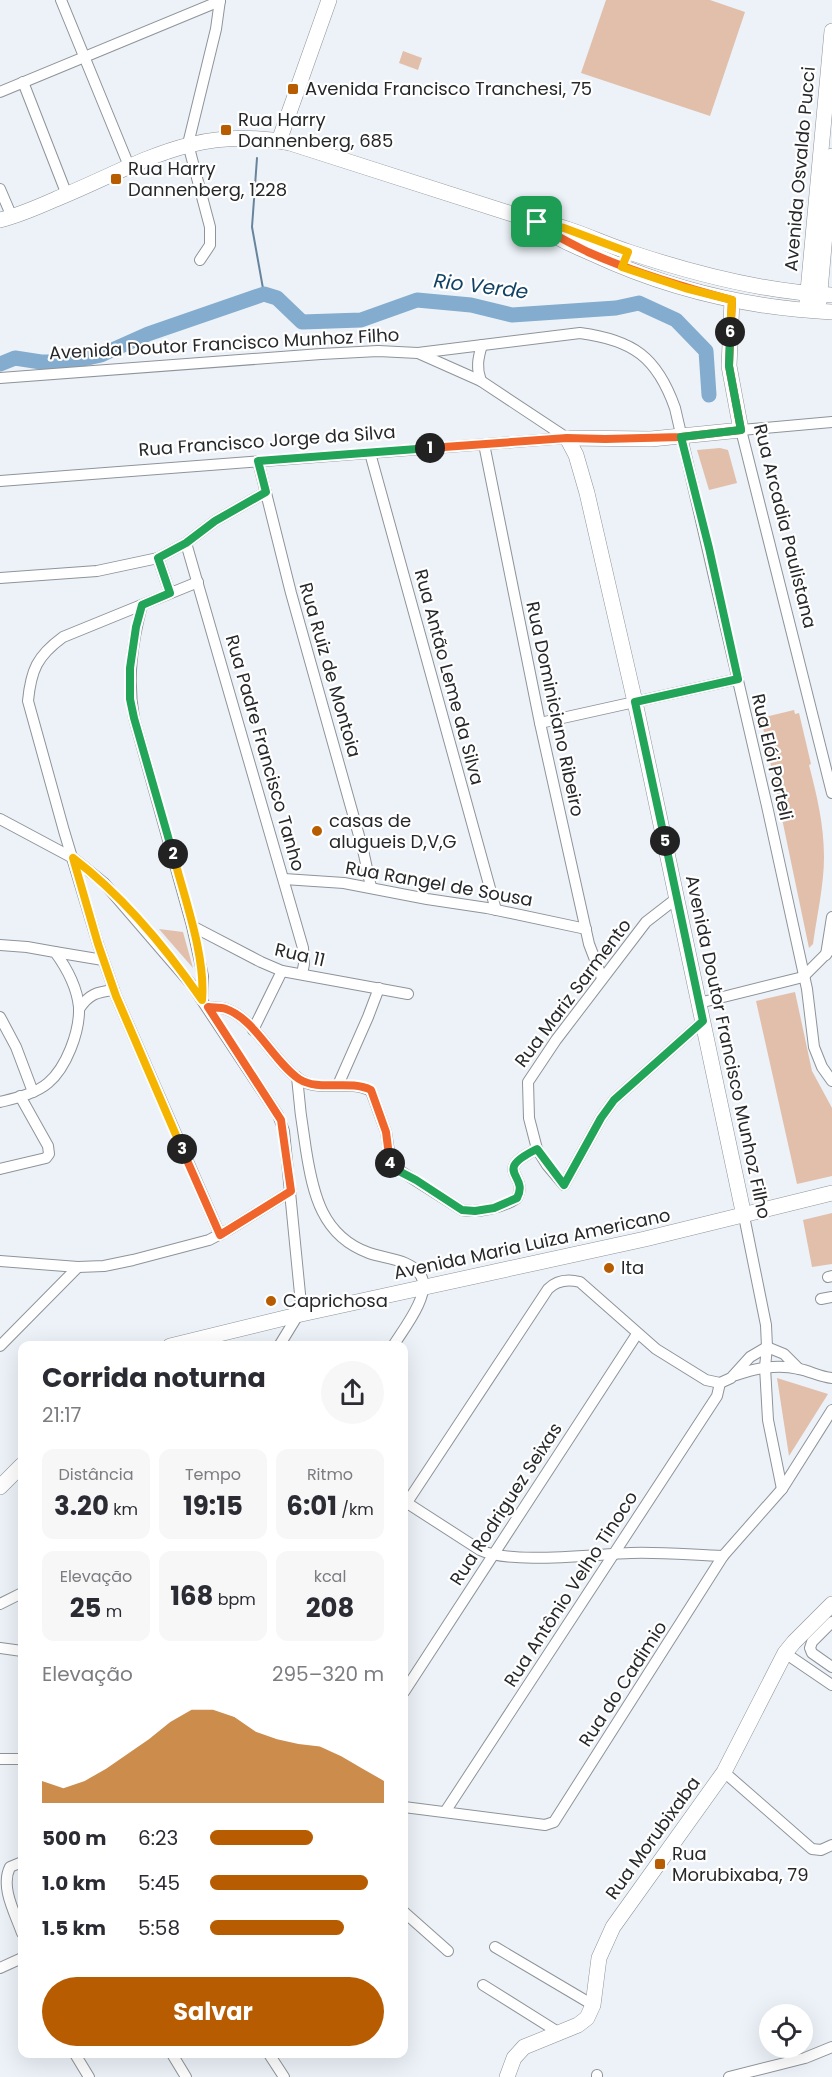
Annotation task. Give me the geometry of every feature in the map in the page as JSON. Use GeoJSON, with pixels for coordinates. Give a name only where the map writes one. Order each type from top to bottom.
{"type":"FeatureCollection","features":[{"type":"Feature","properties":{"kind":"main road"},"geometry":{"type":"LineString","coordinates":[[279,141],[329,0]]}},
{"type":"Feature","properties":{"kind":"main road","name":"Avenida Osvaldo Pucci"},"geometry":{"type":"LineString","coordinates":[[819,311],[832,31]]}},
{"type":"Feature","properties":{"kind":"main road"},"geometry":{"type":"LineString","coordinates":[[6,219],[67,195],[129,166],[188,144],[225,139],[263,139],[279,141],[537,222],[564,228],[628,252],[737,281],[820,294]]}},
{"type":"Feature","properties":{"kind":"main road","name":"Avenida Osvaldo Pucci"},"geometry":{"type":"LineString","coordinates":[[820,294],[832,156]]}},
{"type":"Feature","properties":{"kind":"main road"},"geometry":{"type":"LineString","coordinates":[[537,222],[559,238],[622,267],[685,288],[732,300],[819,311]]}},
{"type":"Feature","properties":{"kind":"main road"},"geometry":{"type":"LineString","coordinates":[[622,267],[628,252]]}},
{"type":"Feature","properties":{"kind":"main road","name":"Rua Arcadia Paulistana"},"geometry":{"type":"LineString","coordinates":[[732,300],[729,366],[741,430]]}},
{"type":"Feature","properties":{"kind":"main road","name":"Rua Francisco Jorge da Silva"},"geometry":{"type":"LineString","coordinates":[[567,438],[681,437],[741,430]]}},
{"type":"Feature","properties":{"kind":"main road","name":"Avenida Doutor Francisco Munhoz Filho"},"geometry":{"type":"LineString","coordinates":[[567,438],[576,455],[587,493],[635,702],[744,1216]]}},
{"type":"Feature","properties":{"kind":"main road","name":"Avenida Maria Luiza Americano"},"geometry":{"type":"LineString","coordinates":[[190,1341],[297,1315],[744,1216],[832,1193]]}},
{"type":"Feature","properties":{"kind":"main road"},"geometry":{"type":"LineString","coordinates":[[0,1487],[18,1469]]}},
{"type":"Feature","properties":{"kind":"main road","name":"Rua Morubixaba"},"geometry":{"type":"LineString","coordinates":[[593,2005],[599,1958],[613,1927],[724,1772],[785,1653],[794,1642],[831,1612]]}},
{"type":"Feature","properties":{"kind":"main road"},"geometry":{"type":"LineString","coordinates":[[507,2077],[514,2058],[524,2047],[578,2025],[587,2018],[593,2005]]}},
{"type":"Feature","properties":{"kind":"street"},"geometry":{"type":"LineString","coordinates":[[61,0],[129,166]]}},
{"type":"Feature","properties":{"kind":"street"},"geometry":{"type":"LineString","coordinates":[[0,92],[220,1]]}},
{"type":"Feature","properties":{"kind":"street"},"geometry":{"type":"LineString","coordinates":[[201,260],[210,245],[210,227],[188,144],[216,28],[220,1]]}},
{"type":"Feature","properties":{"kind":"street"},"geometry":{"type":"LineString","coordinates":[[23,82],[67,195]]}},
{"type":"Feature","properties":{"kind":"street"},"geometry":{"type":"LineString","coordinates":[[0,189],[6,219]]}},
{"type":"Feature","properties":{"kind":"street","name":"Rua Elói Porteli"},"geometry":{"type":"LineString","coordinates":[[418,353],[580,333],[604,336],[626,344],[648,359],[664,381],[675,408],[709,548],[803,977],[817,1057],[832,1081]]}},
{"type":"Feature","properties":{"kind":"street"},"geometry":{"type":"LineString","coordinates":[[481,381],[477,363],[482,345]]}},
{"type":"Feature","properties":{"kind":"street","name":"Avenida Doutor Francisco Munhoz Filho"},"geometry":{"type":"LineString","coordinates":[[0,378],[310,355],[378,351],[418,353],[481,381],[567,438]]}},
{"type":"Feature","properties":{"kind":"street"},"geometry":{"type":"LineString","coordinates":[[741,430],[832,422]]}},
{"type":"Feature","properties":{"kind":"street","name":"Rua Arcadia Paulistana"},"geometry":{"type":"LineString","coordinates":[[741,430],[832,794]]}},
{"type":"Feature","properties":{"kind":"street","name":"Rua Francisco Jorge da Silva"},"geometry":{"type":"LineString","coordinates":[[0,481],[567,438]]}},
{"type":"Feature","properties":{"kind":"street","name":"Rua Dominiciano Ribeiro"},"geometry":{"type":"LineString","coordinates":[[484,444],[540,723],[586,929],[592,952],[603,978]]}},
{"type":"Feature","properties":{"kind":"street","name":"Rua Antão Leme da Silva"},"geometry":{"type":"LineString","coordinates":[[370,453],[496,910]]}},
{"type":"Feature","properties":{"kind":"street","name":"Rua Ruiz de Montoia"},"geometry":{"type":"LineString","coordinates":[[258,461],[291,593],[363,850],[371,887]]}},
{"type":"Feature","properties":{"kind":"street"},"geometry":{"type":"LineString","coordinates":[[0,578],[97,571],[158,558],[186,543],[215,521],[266,492]]}},
{"type":"Feature","properties":{"kind":"street","name":"Rua Padre Francisco Tanho"},"geometry":{"type":"LineString","coordinates":[[186,543],[303,948],[302,974]]}},
{"type":"Feature","properties":{"kind":"street"},"geometry":{"type":"LineString","coordinates":[[158,558],[170,593]]}},
{"type":"Feature","properties":{"kind":"street"},"geometry":{"type":"LineString","coordinates":[[198,582],[63,637],[47,648],[41,656],[30,685],[28,701],[114,990],[220,1235]]}},
{"type":"Feature","properties":{"kind":"street"},"geometry":{"type":"LineString","coordinates":[[142,605],[130,668],[130,699],[192,926],[205,1004]]}},
{"type":"Feature","properties":{"kind":"street"},"geometry":{"type":"LineString","coordinates":[[540,723],[738,679]]}},
{"type":"Feature","properties":{"kind":"street"},"geometry":{"type":"LineString","coordinates":[[0,819],[73,858],[104,883],[122,902],[160,945],[205,1004],[281,1120],[301,1292],[301,1310],[282,1341]]}},
{"type":"Feature","properties":{"kind":"street","name":"Rua Rangel de Sousa"},"geometry":{"type":"LineString","coordinates":[[284,879],[371,887],[586,929]]}},
{"type":"Feature","properties":{"kind":"street","name":"Rua Mariz Sarmento"},"geometry":{"type":"LineString","coordinates":[[677,898],[646,922],[556,1040],[528,1082],[529,1118],[537,1149],[551,1171],[564,1185],[601,1118],[614,1100],[703,1021]]}},
{"type":"Feature","properties":{"kind":"street"},"geometry":{"type":"LineString","coordinates":[[699,1003],[803,977],[829,952],[832,917]]}},
{"type":"Feature","properties":{"kind":"street","name":"Rua 11"},"geometry":{"type":"LineString","coordinates":[[192,926],[261,962],[282,970],[408,994]]}},
{"type":"Feature","properties":{"kind":"street"},"geometry":{"type":"LineString","coordinates":[[0,945],[27,947],[104,960]]}},
{"type":"Feature","properties":{"kind":"street"},"geometry":{"type":"LineString","coordinates":[[0,1102],[33,1092],[46,1084],[60,1071],[67,1059],[79,1009],[71,982],[55,952]]}},
{"type":"Feature","properties":{"kind":"street"},"geometry":{"type":"LineString","coordinates":[[253,1030],[282,970]]}},
{"type":"Feature","properties":{"kind":"street"},"geometry":{"type":"LineString","coordinates":[[338,1085],[379,988]]}},
{"type":"Feature","properties":{"kind":"street"},"geometry":{"type":"LineString","coordinates":[[79,1009],[92,994],[114,990]]}},
{"type":"Feature","properties":{"kind":"street"},"geometry":{"type":"LineString","coordinates":[[205,1004],[236,1014],[253,1030],[284,1067],[297,1077],[312,1084],[356,1086],[371,1090],[386,1132],[391,1165],[462,1210],[475,1211],[494,1208],[517,1198],[520,1192],[514,1164],[520,1157],[537,1149]]}},
{"type":"Feature","properties":{"kind":"street"},"geometry":{"type":"LineString","coordinates":[[0,1017],[16,1047],[33,1092]]}},
{"type":"Feature","properties":{"kind":"street"},"geometry":{"type":"LineString","coordinates":[[297,1077],[310,1177],[324,1216],[335,1231],[354,1248],[400,1261],[416,1270],[423,1280],[424,1288],[414,1314],[396,1341]]}},
{"type":"Feature","properties":{"kind":"street"},"geometry":{"type":"LineString","coordinates":[[0,1169],[46,1158],[49,1154],[48,1146],[20,1096]]}},
{"type":"Feature","properties":{"kind":"street"},"geometry":{"type":"LineString","coordinates":[[0,1261],[78,1267],[104,1266],[133,1260],[220,1235],[291,1191]]}},
{"type":"Feature","properties":{"kind":"street","name":"Avenida Doutor Francisco Munhoz Filho"},"geometry":{"type":"LineString","coordinates":[[744,1216],[762,1300],[767,1347],[765,1367],[768,1420],[782,1488]]}},
{"type":"Feature","properties":{"kind":"street"},"geometry":{"type":"LineString","coordinates":[[0,1346],[78,1267]]}},
{"type":"Feature","properties":{"kind":"street"},"geometry":{"type":"LineString","coordinates":[[408,1498],[548,1289],[559,1281],[580,1282],[637,1334],[668,1357],[706,1380],[720,1383],[735,1375],[765,1367],[799,1369],[817,1376],[832,1378]]}},
{"type":"Feature","properties":{"kind":"street","name":"Rua Rodriguez Seixas"},"geometry":{"type":"LineString","coordinates":[[408,1686],[637,1334]]}},
{"type":"Feature","properties":{"kind":"street"},"geometry":{"type":"LineString","coordinates":[[735,1375],[750,1357],[767,1347],[784,1354],[799,1369]]}},
{"type":"Feature","properties":{"kind":"street","name":"Rua Antônio Velho Tinoco"},"geometry":{"type":"LineString","coordinates":[[445,1812],[717,1396],[720,1383]]}},
{"type":"Feature","properties":{"kind":"street","name":"Rua do Cadimio"},"geometry":{"type":"LineString","coordinates":[[445,1812],[545,1825],[554,1822],[723,1556],[782,1488],[832,1410]]}},
{"type":"Feature","properties":{"kind":"street"},"geometry":{"type":"LineString","coordinates":[[408,1506],[480,1550],[493,1555],[519,1557],[631,1553],[723,1556]]}},
{"type":"Feature","properties":{"kind":"street"},"geometry":{"type":"LineString","coordinates":[[0,1604],[18,1595]]}},
{"type":"Feature","properties":{"kind":"street"},"geometry":{"type":"LineString","coordinates":[[831,1612],[810,1648],[812,1653],[832,1667]]}},
{"type":"Feature","properties":{"kind":"street"},"geometry":{"type":"LineString","coordinates":[[0,1648],[18,1650]]}},
{"type":"Feature","properties":{"kind":"street"},"geometry":{"type":"LineString","coordinates":[[785,1653],[832,1685]]}},
{"type":"Feature","properties":{"kind":"street"},"geometry":{"type":"LineString","coordinates":[[0,1760],[18,1759]]}},
{"type":"Feature","properties":{"kind":"street"},"geometry":{"type":"LineString","coordinates":[[724,1772],[806,1845],[817,1850],[832,1845]]}},
{"type":"Feature","properties":{"kind":"street"},"geometry":{"type":"LineString","coordinates":[[408,1808],[445,1812]]}},
{"type":"Feature","properties":{"kind":"street"},"geometry":{"type":"LineString","coordinates":[[18,1864],[10,1867],[4,1880],[18,1922]]}},
{"type":"Feature","properties":{"kind":"street"},"geometry":{"type":"LineString","coordinates":[[408,1916],[448,1951]]}},
{"type":"Feature","properties":{"kind":"street"},"geometry":{"type":"LineString","coordinates":[[495,1947],[593,2005]]}},
{"type":"Feature","properties":{"kind":"street"},"geometry":{"type":"LineString","coordinates":[[0,1968],[18,1960]]}},
{"type":"Feature","properties":{"kind":"street"},"geometry":{"type":"LineString","coordinates":[[483,1985],[558,2032]]}},
{"type":"Feature","properties":{"kind":"street"},"geometry":{"type":"LineString","coordinates":[[729,2077],[805,2058],[832,2047]]}},
{"type":"Feature","properties":{"kind":"street"},"geometry":{"type":"LineString","coordinates":[[77,2058],[89,2077]]}},
{"type":"Feature","properties":{"kind":"street"},"geometry":{"type":"LineString","coordinates":[[174,2058],[186,2077]]}},
{"type":"Feature","properties":{"kind":"street"},"geometry":{"type":"LineString","coordinates":[[272,2058],[284,2077]]}},
{"type":"Feature","properties":{"kind":"shaded area"},"geometry":{"type":"Polygon","coordinates":[[[606,0],[710,0],[745,12],[710,116],[581,73],[606,0]]]}},
{"type":"Feature","properties":{"kind":"shaded area"},"geometry":{"type":"Polygon","coordinates":[[[403,51],[422,58],[418,70],[399,63],[403,51]]]}},
{"type":"Feature","properties":{"kind":"shaded area"},"geometry":{"type":"Polygon","coordinates":[[[720,448],[728,450],[737,483],[709,490],[697,450],[720,448]]]}},
{"type":"Feature","properties":{"kind":"shaded area"},"geometry":{"type":"Polygon","coordinates":[[[794,710],[795,714],[799,713],[811,764],[809,765],[820,811],[824,845],[822,889],[813,944],[809,948],[761,718],[794,710]]]}},
{"type":"Feature","properties":{"kind":"shaded area"},"geometry":{"type":"Polygon","coordinates":[[[159,929],[183,932],[193,968],[159,929]]]}},
{"type":"Feature","properties":{"kind":"shaded area"},"geometry":{"type":"Polygon","coordinates":[[[795,992],[812,1071],[832,1108],[832,1176],[797,1184],[756,1001],[795,992]]]}},
{"type":"Feature","properties":{"kind":"shaded area"},"geometry":{"type":"Polygon","coordinates":[[[832,1213],[832,1264],[812,1267],[803,1220],[832,1213]]]}},
{"type":"Feature","properties":{"kind":"shaded area"},"geometry":{"type":"Polygon","coordinates":[[[777,1378],[828,1394],[789,1456],[777,1378]]]}},
{"type":"Feature","properties":{"kind":"waterway"},"geometry":{"type":"LineString","coordinates":[[257,158],[252,227],[264,294]]}},
{"type":"Feature","properties":{"kind":"waterway","name":"Rio Verde"},"geometry":{"type":"LineString","coordinates":[[0,364],[15,358],[41,362],[70,362],[101,355],[148,334],[264,294],[277,298],[302,322],[361,320],[417,300],[471,305],[512,315],[616,308],[639,303],[676,320],[706,351],[709,395]]}},
{"type":"Feature","properties":{"kind":"place","name":"Avenida Francisco Tranchesi, 75"},"geometry":{"type":"Point","coordinates":[293,89]}},
{"type":"Feature","properties":{"kind":"place","name":"Rua Harry Dannenberg, 685"},"geometry":{"type":"Point","coordinates":[226,130]}},
{"type":"Feature","properties":{"kind":"place","name":"Rua Harry Dannenberg, 1228"},"geometry":{"type":"Point","coordinates":[116,179]}},
{"type":"Feature","properties":{"kind":"place","name":"casas de alugueis D,V,G"},"geometry":{"type":"Point","coordinates":[317,831]}},
{"type":"Feature","properties":{"kind":"place","name":"Ita"},"geometry":{"type":"Point","coordinates":[609,1268]}},
{"type":"Feature","properties":{"kind":"place","name":"Caprichosa"},"geometry":{"type":"Point","coordinates":[271,1301]}},
{"type":"Feature","properties":{"kind":"place","name":"Rua Morubixaba, 79"},"geometry":{"type":"Point","coordinates":[660,1864]}},
{"type":"Feature","properties":{"kind":"route"},"geometry":{"type":"LineString","coordinates":[[537,222],[559,238],[622,267],[685,288],[732,300],[729,366],[741,430],[651,439],[567,438],[258,461],[266,492],[215,521],[186,543],[158,558],[170,593],[142,605],[130,668],[130,699],[192,926],[204,987],[202,1000],[160,945],[122,902],[104,883],[73,858],[116,996],[220,1235],[291,1191],[281,1120],[208,1007],[226,1009],[236,1014],[253,1030],[284,1067],[304,1082],[348,1085],[371,1090],[386,1132],[389,1159],[393,1168],[416,1180],[453,1205],[467,1211],[494,1208],[517,1198],[520,1192],[514,1164],[520,1157],[537,1149],[555,1176],[564,1185],[601,1118],[614,1100],[703,1021],[635,702],[738,679],[709,548],[681,437],[741,430],[732,388],[729,366],[730,323],[732,300],[685,288],[676,285],[622,267],[628,252],[564,228],[537,222]]}}]}
